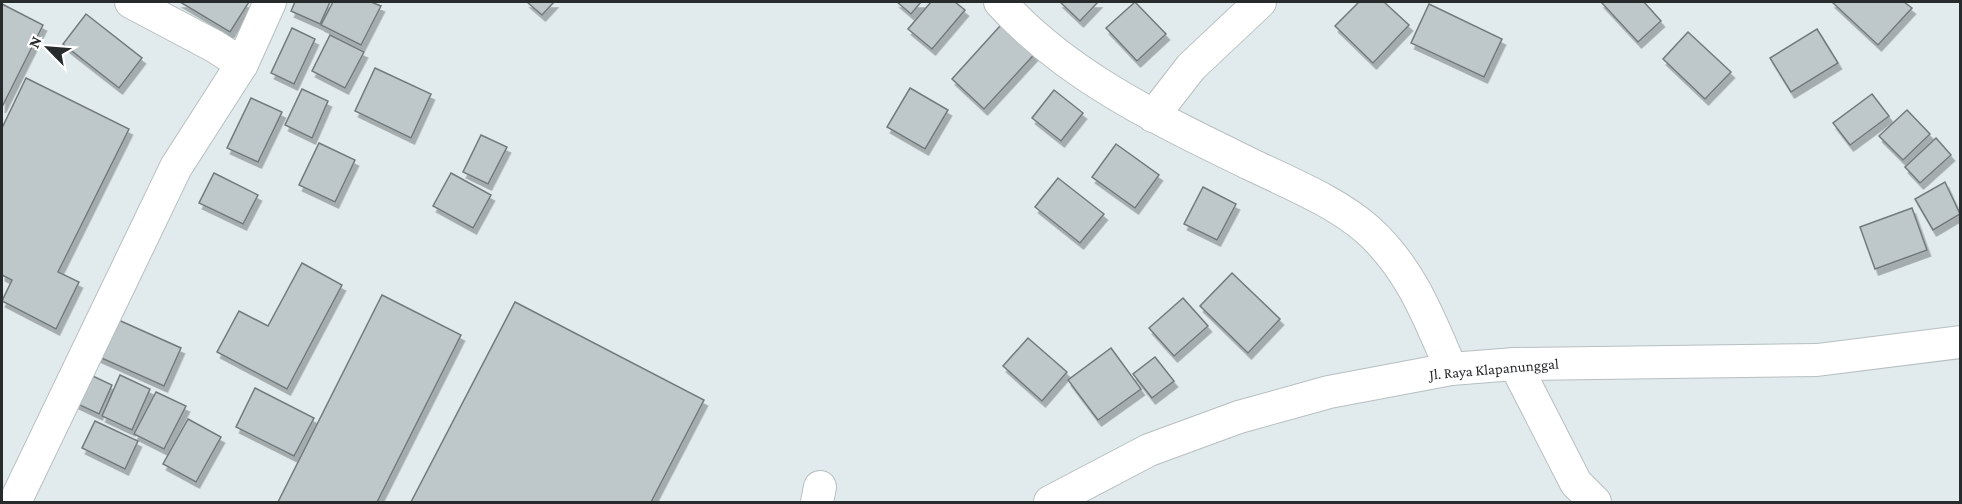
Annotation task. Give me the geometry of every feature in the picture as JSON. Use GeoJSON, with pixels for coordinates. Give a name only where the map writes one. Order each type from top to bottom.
{"type":"FeatureCollection","features":[{"type":"Feature","properties":{"kind":"street"},"geometry":{"type":"LineString","coordinates":[[131,2],[214,46],[242,64]]}},
{"type":"Feature","properties":{"kind":"street"},"geometry":{"type":"LineString","coordinates":[[15,502],[176,167],[242,64],[270,2]]}},
{"type":"Feature","properties":{"kind":"street"},"geometry":{"type":"LineString","coordinates":[[1000,2],[1049,48],[1086,75],[1153,116],[1304,190],[1368,230],[1413,283],[1451,369]]}},
{"type":"Feature","properties":{"kind":"street"},"geometry":{"type":"LineString","coordinates":[[1153,116],[1191,67],[1260,2]]}},
{"type":"Feature","properties":{"kind":"street","name":"Jl. Raya Klapanunggal"},"geometry":{"type":"LineString","coordinates":[[1050,502],[1149,450],[1239,417],[1329,392],[1451,369],[1515,364],[1817,360],[1960,342]]}},
{"type":"Feature","properties":{"kind":"street"},"geometry":{"type":"LineString","coordinates":[[1515,364],[1576,496]]}},
{"type":"Feature","properties":{"kind":"building"},"geometry":{"type":"Polygon","coordinates":[[[180,2],[249,2],[230,32],[180,2]]]}},
{"type":"Feature","properties":{"kind":"building"},"geometry":{"type":"Polygon","coordinates":[[[295,2],[330,2],[320,24],[291,11],[295,2]]]}},
{"type":"Feature","properties":{"kind":"building"},"geometry":{"type":"Polygon","coordinates":[[[333,2],[371,2],[381,6],[361,45],[321,25],[333,2]]]}},
{"type":"Feature","properties":{"kind":"building"},"geometry":{"type":"Polygon","coordinates":[[[527,2],[554,2],[542,15],[527,2]]]}},
{"type":"Feature","properties":{"kind":"building"},"geometry":{"type":"Polygon","coordinates":[[[897,2],[921,2],[911,14],[897,2]]]}},
{"type":"Feature","properties":{"kind":"building"},"geometry":{"type":"Polygon","coordinates":[[[931,2],[955,2],[965,10],[932,49],[908,29],[931,2]]]}},
{"type":"Feature","properties":{"kind":"building"},"geometry":{"type":"Polygon","coordinates":[[[1060,2],[1098,2],[1080,21],[1060,2]]]}},
{"type":"Feature","properties":{"kind":"building"},"geometry":{"type":"Polygon","coordinates":[[[1135,2],[1166,34],[1137,61],[1106,28],[1135,2]]]}},
{"type":"Feature","properties":{"kind":"building"},"geometry":{"type":"Polygon","coordinates":[[[1359,2],[1384,2],[1409,25],[1373,63],[1335,26],[1359,2]]]}},
{"type":"Feature","properties":{"kind":"building"},"geometry":{"type":"Polygon","coordinates":[[[1601,2],[1644,2],[1661,21],[1638,42],[1601,2]]]}},
{"type":"Feature","properties":{"kind":"building"},"geometry":{"type":"Polygon","coordinates":[[[1832,2],[1904,2],[1912,8],[1878,45],[1832,2]]]}},
{"type":"Feature","properties":{"kind":"building"},"geometry":{"type":"Polygon","coordinates":[[[2,4],[43,25],[2,107],[2,4]]]}},
{"type":"Feature","properties":{"kind":"building"},"geometry":{"type":"Polygon","coordinates":[[[1429,4],[1502,39],[1484,77],[1411,43],[1429,4]]]}},
{"type":"Feature","properties":{"kind":"building"},"geometry":{"type":"Polygon","coordinates":[[[86,14],[142,58],[119,88],[63,44],[86,14]]]}},
{"type":"Feature","properties":{"kind":"building"},"geometry":{"type":"Polygon","coordinates":[[[1009,16],[1042,46],[984,109],[952,79],[1009,16]]]}},
{"type":"Feature","properties":{"kind":"building"},"geometry":{"type":"Polygon","coordinates":[[[292,28],[315,39],[294,84],[271,73],[292,28]]]}},
{"type":"Feature","properties":{"kind":"building"},"geometry":{"type":"Polygon","coordinates":[[[1817,29],[1838,63],[1791,92],[1770,58],[1817,29]]]}},
{"type":"Feature","properties":{"kind":"building"},"geometry":{"type":"Polygon","coordinates":[[[1688,32],[1731,72],[1705,99],[1663,59],[1688,32]]]}},
{"type":"Feature","properties":{"kind":"building"},"geometry":{"type":"Polygon","coordinates":[[[330,35],[364,52],[345,88],[312,71],[330,35]]]}},
{"type":"Feature","properties":{"kind":"building"},"geometry":{"type":"Polygon","coordinates":[[[375,68],[431,94],[411,138],[355,111],[375,68]]]}},
{"type":"Feature","properties":{"kind":"building"},"geometry":{"type":"Polygon","coordinates":[[[26,78],[129,129],[58,272],[79,282],[56,329],[2,301],[12,280],[2,275],[2,128],[26,78]]]}},
{"type":"Feature","properties":{"kind":"building"},"geometry":{"type":"Polygon","coordinates":[[[910,88],[948,110],[925,149],[887,127],[910,88]]]}},
{"type":"Feature","properties":{"kind":"building"},"geometry":{"type":"Polygon","coordinates":[[[302,89],[328,101],[312,138],[285,125],[302,89]]]}},
{"type":"Feature","properties":{"kind":"building"},"geometry":{"type":"Polygon","coordinates":[[[1054,90],[1083,113],[1061,141],[1032,118],[1054,90]]]}},
{"type":"Feature","properties":{"kind":"building"},"geometry":{"type":"Polygon","coordinates":[[[1872,94],[1889,116],[1850,145],[1833,123],[1872,94]]]}},
{"type":"Feature","properties":{"kind":"building"},"geometry":{"type":"Polygon","coordinates":[[[251,98],[282,112],[258,162],[227,148],[251,98]]]}},
{"type":"Feature","properties":{"kind":"building"},"geometry":{"type":"Polygon","coordinates":[[[1907,110],[1930,134],[1903,160],[1879,136],[1907,110]]]}},
{"type":"Feature","properties":{"kind":"building"},"geometry":{"type":"Polygon","coordinates":[[[481,135],[507,147],[488,184],[463,172],[481,135]]]}},
{"type":"Feature","properties":{"kind":"building"},"geometry":{"type":"Polygon","coordinates":[[[1936,138],[1951,155],[1920,183],[1905,167],[1936,138]]]}},
{"type":"Feature","properties":{"kind":"building"},"geometry":{"type":"Polygon","coordinates":[[[319,143],[355,160],[335,202],[299,185],[319,143]]]}},
{"type":"Feature","properties":{"kind":"building"},"geometry":{"type":"Polygon","coordinates":[[[1116,144],[1159,175],[1135,208],[1092,177],[1116,144]]]}},
{"type":"Feature","properties":{"kind":"building"},"geometry":{"type":"Polygon","coordinates":[[[214,173],[258,195],[243,224],[199,203],[214,173]]]}},
{"type":"Feature","properties":{"kind":"building"},"geometry":{"type":"Polygon","coordinates":[[[451,173],[491,195],[473,228],[433,206],[451,173]]]}},
{"type":"Feature","properties":{"kind":"building"},"geometry":{"type":"Polygon","coordinates":[[[1058,178],[1104,214],[1080,243],[1035,207],[1058,178]]]}},
{"type":"Feature","properties":{"kind":"building"},"geometry":{"type":"Polygon","coordinates":[[[1945,182],[1960,214],[1933,230],[1915,199],[1945,182]]]}},
{"type":"Feature","properties":{"kind":"building"},"geometry":{"type":"Polygon","coordinates":[[[1203,187],[1236,204],[1217,240],[1184,224],[1203,187]]]}},
{"type":"Feature","properties":{"kind":"building"},"geometry":{"type":"Polygon","coordinates":[[[1912,208],[1927,250],[1875,269],[1860,227],[1912,208]]]}},
{"type":"Feature","properties":{"kind":"building"},"geometry":{"type":"Polygon","coordinates":[[[302,263],[342,285],[287,389],[217,352],[239,311],[268,326],[302,263]]]}},
{"type":"Feature","properties":{"kind":"building"},"geometry":{"type":"Polygon","coordinates":[[[1232,273],[1280,319],[1248,353],[1200,306],[1232,273]]]}},
{"type":"Feature","properties":{"kind":"building"},"geometry":{"type":"Polygon","coordinates":[[[382,295],[461,335],[377,502],[278,502],[382,295]]]}},
{"type":"Feature","properties":{"kind":"building"},"geometry":{"type":"Polygon","coordinates":[[[1183,298],[1208,326],[1174,356],[1149,328],[1183,298]]]}},
{"type":"Feature","properties":{"kind":"building"},"geometry":{"type":"Polygon","coordinates":[[[515,302],[704,400],[651,502],[411,502],[515,302]]]}},
{"type":"Feature","properties":{"kind":"building"},"geometry":{"type":"Polygon","coordinates":[[[114,318],[181,348],[164,386],[97,356],[114,318]]]}},
{"type":"Feature","properties":{"kind":"building"},"geometry":{"type":"Polygon","coordinates":[[[1028,338],[1067,372],[1042,401],[1003,366],[1028,338]]]}},
{"type":"Feature","properties":{"kind":"building"},"geometry":{"type":"Polygon","coordinates":[[[1111,348],[1141,389],[1098,420],[1068,380],[1111,348]]]}},
{"type":"Feature","properties":{"kind":"building"},"geometry":{"type":"Polygon","coordinates":[[[1155,357],[1174,381],[1152,398],[1133,374],[1155,357]]]}},
{"type":"Feature","properties":{"kind":"building"},"geometry":{"type":"Polygon","coordinates":[[[80,370],[112,385],[99,414],[67,399],[80,370]]]}},
{"type":"Feature","properties":{"kind":"building"},"geometry":{"type":"Polygon","coordinates":[[[120,375],[150,389],[132,430],[102,416],[120,375]]]}},
{"type":"Feature","properties":{"kind":"building"},"geometry":{"type":"Polygon","coordinates":[[[255,388],[314,418],[294,456],[236,427],[255,388]]]}},
{"type":"Feature","properties":{"kind":"building"},"geometry":{"type":"Polygon","coordinates":[[[156,392],[186,406],[164,449],[134,434],[156,392]]]}},
{"type":"Feature","properties":{"kind":"building"},"geometry":{"type":"Polygon","coordinates":[[[188,419],[221,437],[196,482],[163,464],[188,419]]]}},
{"type":"Feature","properties":{"kind":"building"},"geometry":{"type":"Polygon","coordinates":[[[95,421],[138,441],[125,469],[82,448],[95,421]]]}}]}
